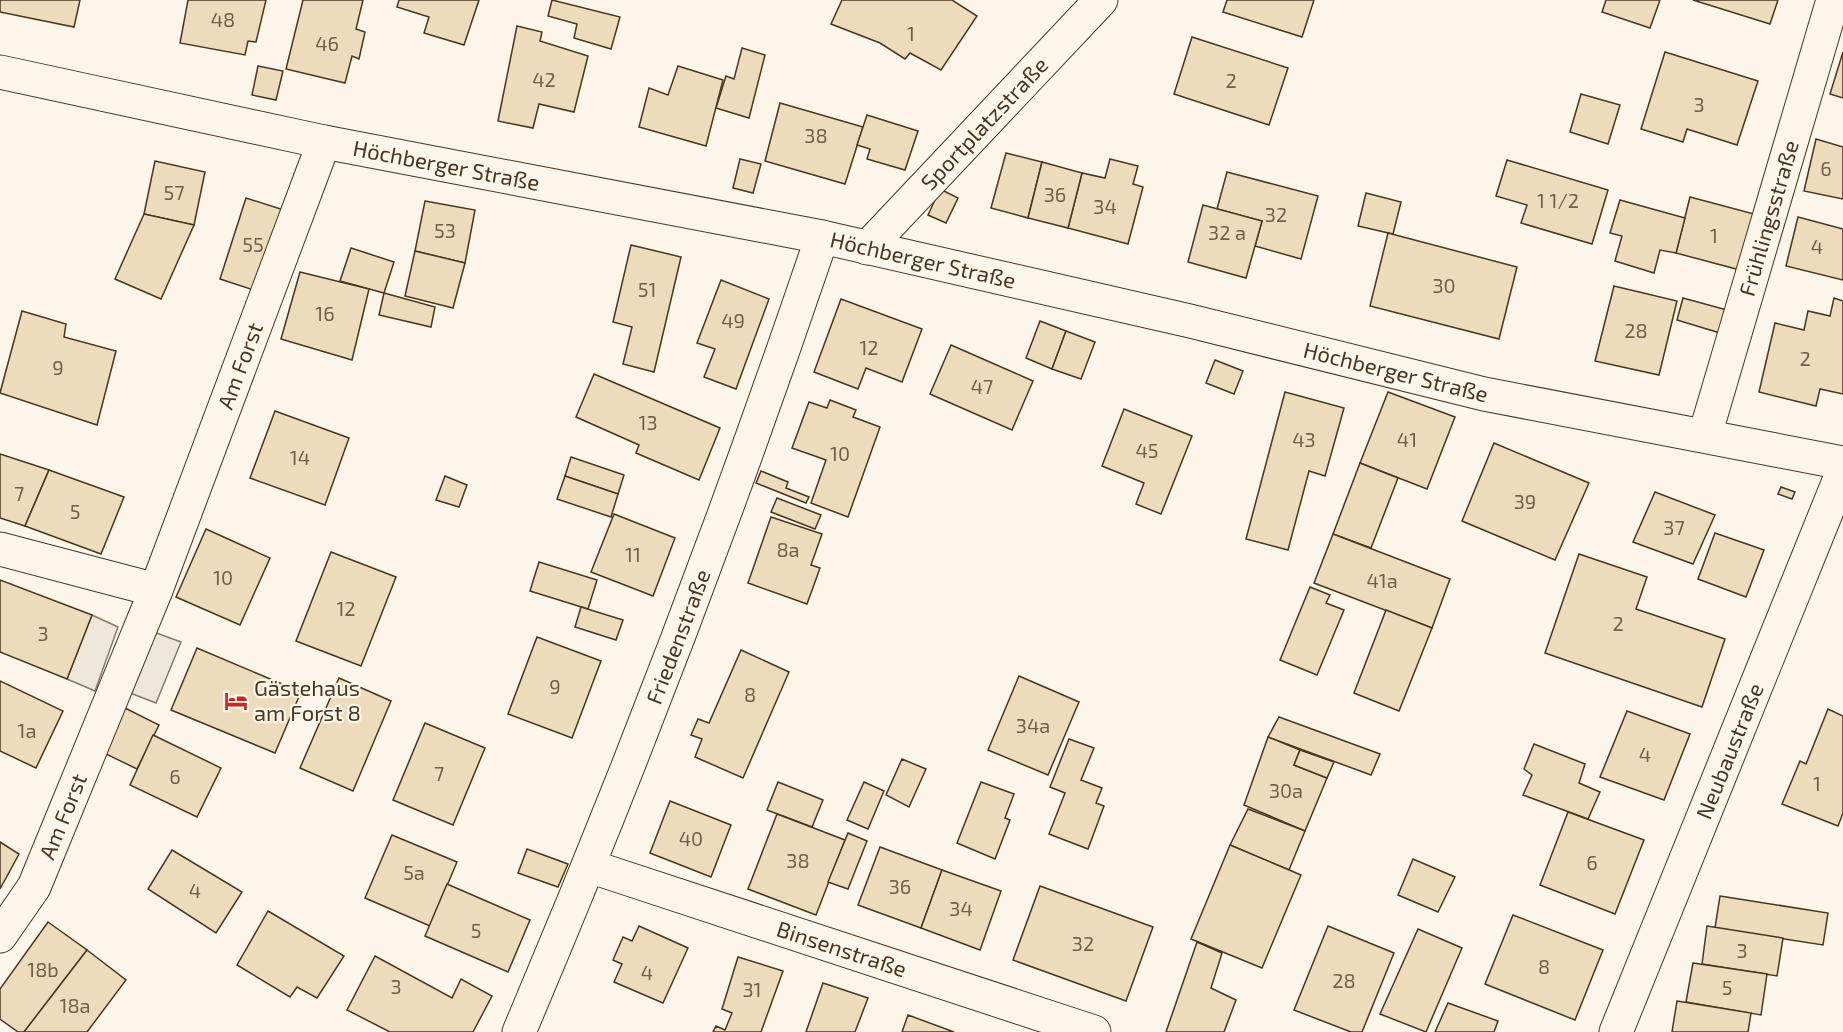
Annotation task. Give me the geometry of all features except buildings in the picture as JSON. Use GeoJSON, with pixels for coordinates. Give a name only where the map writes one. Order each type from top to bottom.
{"type":"FeatureCollection","features":[{"type":"Feature","properties":{"kind":"street","name":"Sportplatzstraße"},"geometry":{"type":"LineString","coordinates":[[867,248],[1101,0]]}},
{"type":"Feature","properties":{"kind":"street","name":"Frühlingsstraße"},"geometry":{"type":"LineString","coordinates":[[1706,435],[1833,0]]}},
{"type":"Feature","properties":{"kind":"street","name":"Höchberger Straße"},"geometry":{"type":"LineString","coordinates":[[0,72],[324,142],[822,237],[1190,321],[1484,393],[1843,463]]}},
{"type":"Feature","properties":{"kind":"street","name":"Am Forst"},"geometry":{"type":"LineString","coordinates":[[0,936],[34,887],[156,590],[324,142]]}},
{"type":"Feature","properties":{"kind":"street","name":"Friedenstraße"},"geometry":{"type":"LineString","coordinates":[[519,1032],[590,866],[760,421],[822,237]]}},
{"type":"Feature","properties":{"kind":"street","name":"Neubaustraße"},"geometry":{"type":"LineString","coordinates":[[1616,1032],[1843,471]]}},
{"type":"Feature","properties":{"kind":"street"},"geometry":{"type":"LineString","coordinates":[[0,549],[156,590]]}},
{"type":"Feature","properties":{"kind":"street","name":"Binsenstraße"},"geometry":{"type":"LineString","coordinates":[[590,866],[1094,1032]]}},
{"type":"Feature","properties":{"kind":"shaded area"},"geometry":{"type":"Polygon","coordinates":[[[92,615],[118,627],[95,691],[67,679],[92,615]]]}},
{"type":"Feature","properties":{"kind":"shaded area"},"geometry":{"type":"Polygon","coordinates":[[[151,631],[181,642],[156,703],[125,691],[151,631]]]}},
{"type":"Feature","properties":{"kind":"place","name":"Gästehaus am Forst 8"},"geometry":{"type":"Point","coordinates":[236,701]}}]}
